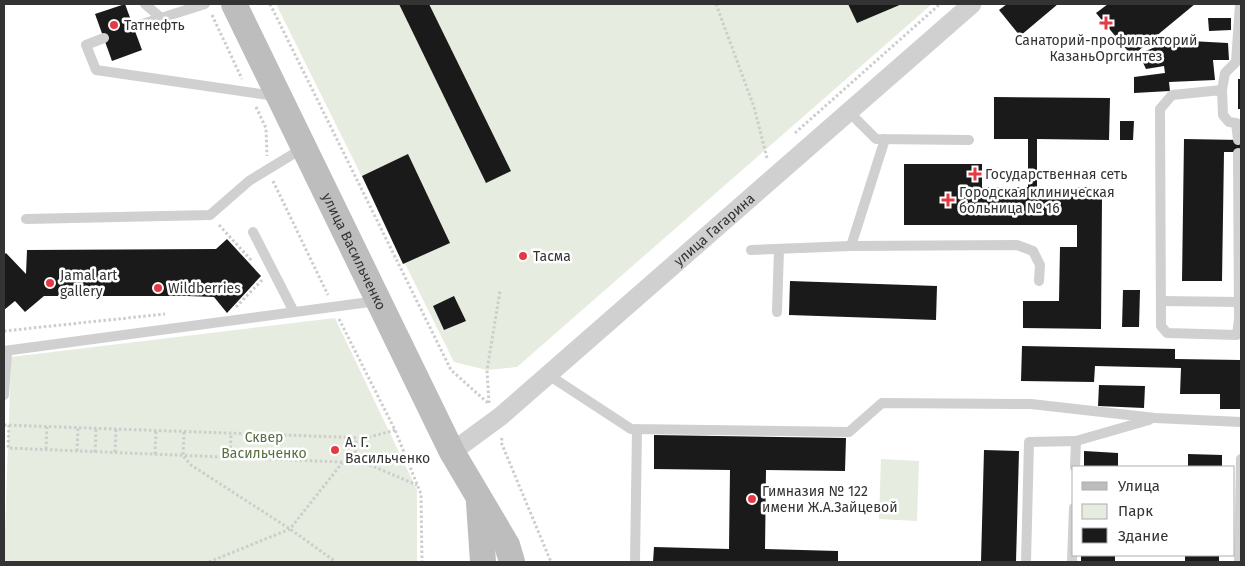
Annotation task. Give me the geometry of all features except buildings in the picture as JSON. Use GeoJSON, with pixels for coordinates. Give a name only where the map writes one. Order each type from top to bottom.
{"type":"FeatureCollection","features":[{"type":"Feature","properties":{"kind":"main road","name":"улица Васильченко"},"geometry":{"type":"LineString","coordinates":[[216,7],[280,97],[452,452],[507,546],[512,562]]}},
{"type":"Feature","properties":{"kind":"main road","name":"улица Васильченко"},"geometry":{"type":"LineString","coordinates":[[479,497],[483,562]]}},
{"type":"Feature","properties":{"kind":"street","name":"улица Гагарина"},"geometry":{"type":"LineString","coordinates":[[452,452],[500,416],[972,4]]}},
{"type":"Feature","properties":{"kind":"lane"},"geometry":{"type":"LineString","coordinates":[[145,4],[161,18]]}},
{"type":"Feature","properties":{"kind":"lane"},"geometry":{"type":"LineString","coordinates":[[1238,140],[1236,124],[1229,122],[1223,116],[1222,90],[1225,73],[1236,62],[1240,4]]}},
{"type":"Feature","properties":{"kind":"lane"},"geometry":{"type":"LineString","coordinates":[[133,27],[161,18],[216,7]]}},
{"type":"Feature","properties":{"kind":"lane"},"geometry":{"type":"LineString","coordinates":[[104,38],[86,45],[96,70],[280,97]]}},
{"type":"Feature","properties":{"kind":"lane"},"geometry":{"type":"LineString","coordinates":[[1222,90],[1172,95],[1160,109],[1161,326],[1167,333],[1237,335],[1240,319],[1238,153]]}},
{"type":"Feature","properties":{"kind":"lane"},"geometry":{"type":"LineString","coordinates":[[849,112],[876,139],[969,140]]}},
{"type":"Feature","properties":{"kind":"lane"},"geometry":{"type":"LineString","coordinates":[[851,246],[885,139]]}},
{"type":"Feature","properties":{"kind":"lane"},"geometry":{"type":"LineString","coordinates":[[26,219],[210,214],[267,169],[304,148]]}},
{"type":"Feature","properties":{"kind":"lane"},"geometry":{"type":"LineString","coordinates":[[252,232],[294,312]]}},
{"type":"Feature","properties":{"kind":"lane"},"geometry":{"type":"LineString","coordinates":[[751,250],[851,246],[1016,245],[1032,251],[1040,265],[1039,281]]}},
{"type":"Feature","properties":{"kind":"lane"},"geometry":{"type":"LineString","coordinates":[[777,312],[779,249]]}},
{"type":"Feature","properties":{"kind":"lane"},"geometry":{"type":"LineString","coordinates":[[4,395],[5,352],[379,301]]}},
{"type":"Feature","properties":{"kind":"lane"},"geometry":{"type":"LineString","coordinates":[[1161,301],[1239,302]]}},
{"type":"Feature","properties":{"kind":"lane"},"geometry":{"type":"LineString","coordinates":[[547,374],[631,429],[849,432],[882,403],[1031,404],[1155,418],[1241,422]]}},
{"type":"Feature","properties":{"kind":"lane"},"geometry":{"type":"LineString","coordinates":[[1026,562],[1029,442],[1076,441],[1155,418]]}},
{"type":"Feature","properties":{"kind":"lane"},"geometry":{"type":"LineString","coordinates":[[635,562],[637,429]]}},
{"type":"Feature","properties":{"kind":"lane"},"geometry":{"type":"LineString","coordinates":[[1075,466],[1076,441]]}},
{"type":"Feature","properties":{"kind":"lane"},"geometry":{"type":"LineString","coordinates":[[1239,562],[1241,459]]}},
{"type":"Feature","properties":{"kind":"path"},"geometry":{"type":"LineString","coordinates":[[270,4],[451,370],[489,404],[487,370],[500,292]]}},
{"type":"Feature","properties":{"kind":"path"},"geometry":{"type":"LineString","coordinates":[[716,4],[754,107],[767,158]]}},
{"type":"Feature","properties":{"kind":"path"},"geometry":{"type":"LineString","coordinates":[[216,7],[249,92],[266,128],[267,169],[395,430],[421,494],[422,562]]}},
{"type":"Feature","properties":{"kind":"path"},"geometry":{"type":"LineString","coordinates":[[210,214],[253,263]]}},
{"type":"Feature","properties":{"kind":"path"},"geometry":{"type":"LineString","coordinates":[[233,310],[265,276]]}},
{"type":"Feature","properties":{"kind":"path"},"geometry":{"type":"LineString","coordinates":[[4,331],[169,314]]}},
{"type":"Feature","properties":{"kind":"path"},"geometry":{"type":"LineString","coordinates":[[4,425],[356,438],[366,438],[395,430]]}},
{"type":"Feature","properties":{"kind":"path"},"geometry":{"type":"LineString","coordinates":[[9,425],[8,448],[365,463],[417,485]]}},
{"type":"Feature","properties":{"kind":"path"},"geometry":{"type":"LineString","coordinates":[[46,449],[47,427]]}},
{"type":"Feature","properties":{"kind":"path"},"geometry":{"type":"LineString","coordinates":[[77,451],[78,428]]}},
{"type":"Feature","properties":{"kind":"path"},"geometry":{"type":"LineString","coordinates":[[95,452],[96,428]]}},
{"type":"Feature","properties":{"kind":"path"},"geometry":{"type":"LineString","coordinates":[[115,452],[116,429]]}},
{"type":"Feature","properties":{"kind":"path"},"geometry":{"type":"LineString","coordinates":[[155,454],[156,430]]}},
{"type":"Feature","properties":{"kind":"path"},"geometry":{"type":"LineString","coordinates":[[184,432],[183,456],[191,464],[290,529],[336,562]]}},
{"type":"Feature","properties":{"kind":"path"},"geometry":{"type":"LineString","coordinates":[[503,432],[501,442],[551,562]]}},
{"type":"Feature","properties":{"kind":"path"},"geometry":{"type":"LineString","coordinates":[[230,458],[231,433]]}},
{"type":"Feature","properties":{"kind":"path"},"geometry":{"type":"LineString","coordinates":[[355,463],[356,438]]}},
{"type":"Feature","properties":{"kind":"path"},"geometry":{"type":"LineString","coordinates":[[209,562],[290,529],[342,462]]}},
{"type":"Feature","properties":{"kind":"green space","name":"Тасма"},"geometry":{"type":"Polygon","coordinates":[[[276,4],[932,4],[517,367],[487,370],[454,362],[276,4]]]}},
{"type":"Feature","properties":{"kind":"green space","name":"Сквер Васильченко"},"geometry":{"type":"Polygon","coordinates":[[[335,318],[417,490],[417,562],[4,562],[11,357],[335,318]]]}},
{"type":"Feature","properties":{"kind":"green space"},"geometry":{"type":"Polygon","coordinates":[[[881,459],[919,461],[917,521],[879,519],[881,459]]]}},
{"type":"Feature","properties":{"kind":"place","name":"Санаторий-профилакторий КазаньОргсинтез"},"geometry":{"type":"Point","coordinates":[1106,23]}},
{"type":"Feature","properties":{"kind":"place","name":"Татнефть"},"geometry":{"type":"Point","coordinates":[114,25]}},
{"type":"Feature","properties":{"kind":"place","name":"Государственная сеть"},"geometry":{"type":"Point","coordinates":[975,174]}},
{"type":"Feature","properties":{"kind":"place","name":"Городская клиническая больница № 16"},"geometry":{"type":"Point","coordinates":[948,200]}},
{"type":"Feature","properties":{"kind":"place","name":"Тасма"},"geometry":{"type":"Point","coordinates":[523,256]}},
{"type":"Feature","properties":{"kind":"place","name":"Jamal art gallery"},"geometry":{"type":"Point","coordinates":[50,283]}},
{"type":"Feature","properties":{"kind":"place","name":"Wildberries"},"geometry":{"type":"Point","coordinates":[158,288]}},
{"type":"Feature","properties":{"kind":"place","name":"А. Г. Васильченко"},"geometry":{"type":"Point","coordinates":[335,450]}},
{"type":"Feature","properties":{"kind":"place","name":"Гимназия № 122 имени Ж.А.Зайцевой"},"geometry":{"type":"Point","coordinates":[752,499]}}]}
